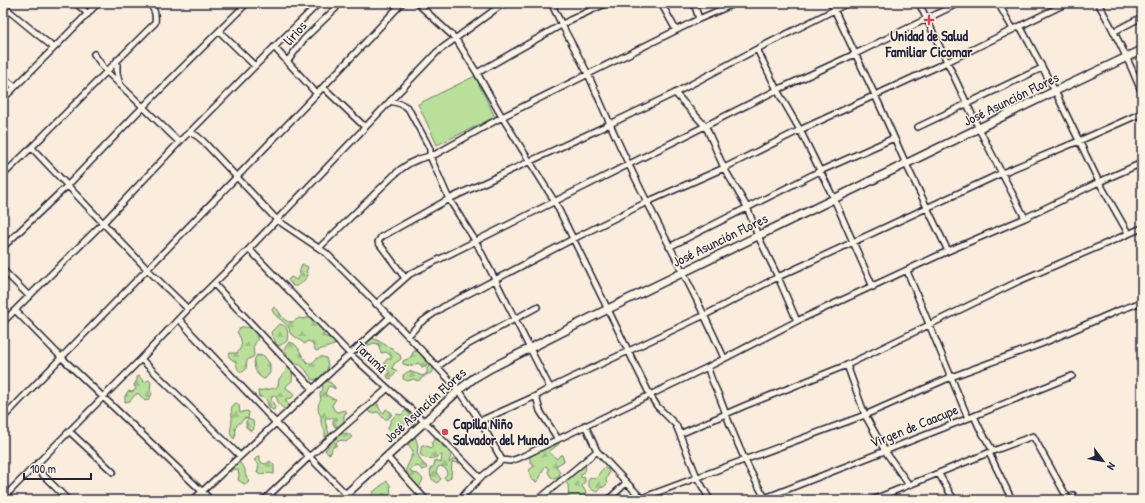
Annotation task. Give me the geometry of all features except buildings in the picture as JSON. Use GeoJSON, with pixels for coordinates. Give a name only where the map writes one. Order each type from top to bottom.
{"type":"FeatureCollection","features":[{"type":"Feature","properties":{"kind":"street"},"geometry":{"type":"LineString","coordinates":[[76,3],[88,14]]}},
{"type":"Feature","properties":{"kind":"street"},"geometry":{"type":"LineString","coordinates":[[3,99],[98,3]]}},
{"type":"Feature","properties":{"kind":"street"},"geometry":{"type":"LineString","coordinates":[[3,175],[32,148],[106,71],[155,23],[156,15],[149,3]]}},
{"type":"Feature","properties":{"kind":"street"},"geometry":{"type":"LineString","coordinates":[[3,247],[68,185],[142,108],[247,3]]}},
{"type":"Feature","properties":{"kind":"street"},"geometry":{"type":"LineString","coordinates":[[3,322],[103,222],[179,142],[319,3]]}},
{"type":"Feature","properties":{"kind":"street","name":"lirios"},"geometry":{"type":"LineString","coordinates":[[287,62],[304,39],[336,8],[337,3]]}},
{"type":"Feature","properties":{"kind":"street"},"geometry":{"type":"LineString","coordinates":[[3,418],[324,88],[402,3]]}},
{"type":"Feature","properties":{"kind":"street"},"geometry":{"type":"LineString","coordinates":[[417,3],[456,39],[555,202],[650,395],[657,406],[676,426],[697,477],[710,500]]}},
{"type":"Feature","properties":{"kind":"street"},"geometry":{"type":"LineString","coordinates":[[5,497],[70,432],[188,309],[249,249],[437,52],[504,3]]}},
{"type":"Feature","properties":{"kind":"street"},"geometry":{"type":"LineString","coordinates":[[551,3],[588,74],[628,165],[682,273],[705,315],[724,358]]}},
{"type":"Feature","properties":{"kind":"street"},"geometry":{"type":"LineString","coordinates":[[477,73],[562,25],[607,3]]}},
{"type":"Feature","properties":{"kind":"street"},"geometry":{"type":"LineString","coordinates":[[661,3],[676,30]]}},
{"type":"Feature","properties":{"kind":"street"},"geometry":{"type":"LineString","coordinates":[[694,3],[699,19]]}},
{"type":"Feature","properties":{"kind":"street"},"geometry":{"type":"LineString","coordinates":[[319,248],[401,169],[419,159],[430,156],[502,117],[725,5],[736,3]]}},
{"type":"Feature","properties":{"kind":"street"},"geometry":{"type":"LineString","coordinates":[[831,3],[876,95],[894,138],[948,252]]}},
{"type":"Feature","properties":{"kind":"street"},"geometry":{"type":"LineString","coordinates":[[405,278],[378,242],[381,236],[449,199],[675,93],[848,3]]}},
{"type":"Feature","properties":{"kind":"street"},"geometry":{"type":"LineString","coordinates":[[919,3],[979,129],[1025,218]]}},
{"type":"Feature","properties":{"kind":"street"},"geometry":{"type":"LineString","coordinates":[[376,304],[410,274],[706,127],[777,90],[959,3]]}},
{"type":"Feature","properties":{"kind":"street"},"geometry":{"type":"LineString","coordinates":[[998,3],[1013,30]]}},
{"type":"Feature","properties":{"kind":"street"},"geometry":{"type":"LineString","coordinates":[[408,336],[420,323],[443,308],[573,239],[647,202],[724,168],[800,130],[948,62],[1067,3]]}},
{"type":"Feature","properties":{"kind":"street"},"geometry":{"type":"LineString","coordinates":[[1098,3],[1115,31],[1128,57],[1142,93]]}},
{"type":"Feature","properties":{"kind":"street"},"geometry":{"type":"LineString","coordinates":[[3,4],[54,48]]}},
{"type":"Feature","properties":{"kind":"street"},"geometry":{"type":"LineString","coordinates":[[1115,31],[1142,17]]}},
{"type":"Feature","properties":{"kind":"street"},"geometry":{"type":"LineString","coordinates":[[1020,26],[1055,91],[1099,182],[1128,233]]}},
{"type":"Feature","properties":{"kind":"street"},"geometry":{"type":"LineString","coordinates":[[219,31],[255,66]]}},
{"type":"Feature","properties":{"kind":"street"},"geometry":{"type":"LineString","coordinates":[[274,47],[317,94]]}},
{"type":"Feature","properties":{"kind":"street"},"geometry":{"type":"LineString","coordinates":[[757,49],[777,90],[800,130],[834,199],[873,286]]}},
{"type":"Feature","properties":{"kind":"street","name":"José Asunción Flores"},"geometry":{"type":"LineString","coordinates":[[340,500],[459,390],[474,378],[491,368],[608,309],[1142,50]]}},
{"type":"Feature","properties":{"kind":"street"},"geometry":{"type":"LineString","coordinates":[[94,54],[106,71],[142,108],[179,142]]}},
{"type":"Feature","properties":{"kind":"street"},"geometry":{"type":"LineString","coordinates":[[117,60],[117,73],[120,85]]}},
{"type":"Feature","properties":{"kind":"street"},"geometry":{"type":"LineString","coordinates":[[918,127],[968,105],[1042,68]]}},
{"type":"Feature","properties":{"kind":"street"},"geometry":{"type":"LineString","coordinates":[[3,77],[15,87]]}},
{"type":"Feature","properties":{"kind":"street"},"geometry":{"type":"LineString","coordinates":[[324,88],[365,127]]}},
{"type":"Feature","properties":{"kind":"street"},"geometry":{"type":"LineString","coordinates":[[675,93],[706,127],[724,168],[747,207],[758,236],[797,321]]}},
{"type":"Feature","properties":{"kind":"street"},"geometry":{"type":"LineString","coordinates":[[390,100],[408,108],[428,143],[430,156],[449,199],[476,242],[550,388]]}},
{"type":"Feature","properties":{"kind":"street"},"geometry":{"type":"LineString","coordinates":[[480,421],[536,396],[705,315],[778,278],[1002,173],[1142,113]]}},
{"type":"Feature","properties":{"kind":"street"},"geometry":{"type":"LineString","coordinates":[[190,132],[203,141],[236,178],[277,220],[326,253],[390,317],[459,390],[480,421],[502,460]]}},
{"type":"Feature","properties":{"kind":"street"},"geometry":{"type":"LineString","coordinates":[[669,247],[820,171],[894,138]]}},
{"type":"Feature","properties":{"kind":"street"},"geometry":{"type":"LineString","coordinates":[[32,148],[147,269],[188,309]]}},
{"type":"Feature","properties":{"kind":"street"},"geometry":{"type":"LineString","coordinates":[[459,500],[480,478],[502,460],[510,461],[519,458],[708,367],[797,321],[1025,218],[1142,163]]}},
{"type":"Feature","properties":{"kind":"street"},"geometry":{"type":"LineString","coordinates":[[680,434],[847,365],[1019,281],[1142,228]]}},
{"type":"Feature","properties":{"kind":"street","name":"Tarumá"},"geometry":{"type":"LineString","coordinates":[[249,249],[350,354],[425,422],[480,478]]}},
{"type":"Feature","properties":{"kind":"street"},"geometry":{"type":"LineString","coordinates":[[3,270],[29,296]]}},
{"type":"Feature","properties":{"kind":"street"},"geometry":{"type":"LineString","coordinates":[[907,271],[968,418]]}},
{"type":"Feature","properties":{"kind":"street"},"geometry":{"type":"LineString","coordinates":[[214,284],[314,389]]}},
{"type":"Feature","properties":{"kind":"street"},"geometry":{"type":"LineString","coordinates":[[585,425],[596,451],[642,499],[744,459],[865,415],[951,377],[1041,344],[1117,311],[1142,302]]}},
{"type":"Feature","properties":{"kind":"street"},"geometry":{"type":"LineString","coordinates":[[437,367],[467,346],[537,307]]}},
{"type":"Feature","properties":{"kind":"street"},"geometry":{"type":"LineString","coordinates":[[15,310],[61,357],[104,396],[212,500]]}},
{"type":"Feature","properties":{"kind":"street"},"geometry":{"type":"LineString","coordinates":[[193,500],[390,317]]}},
{"type":"Feature","properties":{"kind":"street"},"geometry":{"type":"LineString","coordinates":[[179,319],[276,423],[352,500]]}},
{"type":"Feature","properties":{"kind":"street"},"geometry":{"type":"LineString","coordinates":[[141,359],[240,456]]}},
{"type":"Feature","properties":{"kind":"street"},"geometry":{"type":"LineString","coordinates":[[847,365],[865,415],[885,451],[909,486]]}},
{"type":"Feature","properties":{"kind":"street"},"geometry":{"type":"LineString","coordinates":[[708,367],[709,376],[744,459],[766,499]]}},
{"type":"Feature","properties":{"kind":"street","name":"Virgen de Caacupe"},"geometry":{"type":"LineString","coordinates":[[766,499],[1072,376]]}},
{"type":"Feature","properties":{"kind":"street"},"geometry":{"type":"LineString","coordinates":[[264,500],[310,456],[387,389]]}},
{"type":"Feature","properties":{"kind":"street"},"geometry":{"type":"LineString","coordinates":[[536,396],[540,411],[558,439]]}},
{"type":"Feature","properties":{"kind":"street"},"geometry":{"type":"LineString","coordinates":[[974,416],[1012,500]]}},
{"type":"Feature","properties":{"kind":"street"},"geometry":{"type":"LineString","coordinates":[[70,432],[112,472]]}},
{"type":"Feature","properties":{"kind":"street"},"geometry":{"type":"LineString","coordinates":[[872,500],[1033,436],[1067,497],[1060,500]]}},
{"type":"Feature","properties":{"kind":"street"},"geometry":{"type":"LineString","coordinates":[[538,500],[596,451]]}},
{"type":"Feature","properties":{"kind":"street"},"geometry":{"type":"LineString","coordinates":[[387,457],[426,500]]}},
{"type":"Feature","properties":{"kind":"street"},"geometry":{"type":"LineString","coordinates":[[35,467],[68,500]]}},
{"type":"Feature","properties":{"kind":"street"},"geometry":{"type":"LineString","coordinates":[[939,474],[954,500]]}},
{"type":"Feature","properties":{"kind":"street"},"geometry":{"type":"LineString","coordinates":[[608,500],[626,483]]}},
{"type":"Feature","properties":{"kind":"green space"},"geometry":{"type":"Polygon","coordinates":[[[475,76],[495,117],[437,145],[418,104],[475,76]]]}},
{"type":"Feature","properties":{"kind":"green space"},"geometry":{"type":"Polygon","coordinates":[[[302,264],[308,267],[306,272],[308,276],[300,285],[293,286],[288,280],[291,277],[297,280],[302,264]]]}},
{"type":"Feature","properties":{"kind":"green space"},"geometry":{"type":"Polygon","coordinates":[[[274,307],[285,320],[292,322],[300,318],[303,319],[314,316],[326,330],[323,336],[333,339],[336,342],[335,345],[316,351],[311,342],[307,341],[305,344],[290,333],[288,326],[276,316],[272,310],[274,307]]]}},
{"type":"Feature","properties":{"kind":"green space"},"geometry":{"type":"Polygon","coordinates":[[[279,324],[285,326],[288,332],[287,341],[277,346],[271,332],[279,324]]]}},
{"type":"Feature","properties":{"kind":"green space"},"geometry":{"type":"Polygon","coordinates":[[[241,327],[251,329],[258,335],[253,347],[254,355],[247,360],[246,369],[243,372],[238,370],[236,362],[228,355],[230,353],[237,353],[241,347],[241,340],[237,332],[241,327]]]}},
{"type":"Feature","properties":{"kind":"green space"},"geometry":{"type":"Polygon","coordinates":[[[371,338],[392,348],[400,355],[401,359],[394,364],[392,368],[397,371],[391,379],[387,376],[389,373],[385,363],[387,359],[391,359],[391,356],[386,352],[381,353],[378,344],[374,343],[365,345],[365,343],[371,338]]]}},
{"type":"Feature","properties":{"kind":"green space"},"geometry":{"type":"Polygon","coordinates":[[[289,342],[293,343],[298,348],[308,363],[312,363],[320,357],[326,358],[328,365],[326,374],[313,380],[301,365],[294,364],[289,359],[284,349],[289,342]]]}},
{"type":"Feature","properties":{"kind":"green space"},"geometry":{"type":"Polygon","coordinates":[[[414,351],[418,351],[423,357],[427,364],[426,367],[422,367],[419,363],[410,366],[403,364],[403,361],[410,358],[414,351]]]}},
{"type":"Feature","properties":{"kind":"green space"},"geometry":{"type":"Polygon","coordinates":[[[257,355],[264,356],[270,364],[270,373],[265,379],[256,372],[255,369],[254,361],[257,355]]]}},
{"type":"Feature","properties":{"kind":"green space"},"geometry":{"type":"Polygon","coordinates":[[[288,364],[293,367],[292,381],[286,388],[294,395],[292,398],[285,400],[289,405],[286,410],[282,408],[276,396],[272,396],[271,400],[275,406],[274,410],[271,409],[264,397],[259,397],[258,391],[276,388],[279,379],[285,372],[288,364]]]}},
{"type":"Feature","properties":{"kind":"green space"},"geometry":{"type":"Polygon","coordinates":[[[431,364],[433,367],[433,372],[418,381],[413,379],[408,381],[403,379],[403,375],[409,371],[423,376],[427,373],[427,368],[431,364]]]}},
{"type":"Feature","properties":{"kind":"green space"},"geometry":{"type":"Polygon","coordinates":[[[139,376],[144,382],[149,380],[151,381],[150,391],[152,394],[149,399],[145,401],[138,393],[130,401],[125,402],[125,396],[128,391],[132,392],[136,389],[134,385],[137,377],[139,376]]]}},
{"type":"Feature","properties":{"kind":"green space"},"geometry":{"type":"Polygon","coordinates":[[[325,380],[335,387],[335,389],[330,386],[328,387],[325,394],[336,399],[332,405],[334,410],[337,412],[345,410],[347,412],[344,415],[344,421],[339,427],[335,427],[333,424],[333,420],[337,420],[337,418],[325,418],[329,436],[325,440],[325,431],[321,423],[321,416],[318,408],[321,400],[320,394],[323,389],[322,384],[325,380]]]}},
{"type":"Feature","properties":{"kind":"green space"},"geometry":{"type":"Polygon","coordinates":[[[376,400],[380,410],[384,413],[386,409],[392,413],[388,419],[384,419],[378,412],[369,412],[368,409],[376,400]]]}},
{"type":"Feature","properties":{"kind":"green space"},"geometry":{"type":"Polygon","coordinates":[[[236,403],[239,405],[240,413],[246,411],[249,412],[248,419],[245,418],[235,427],[236,435],[234,439],[230,433],[232,417],[231,408],[236,403]]]}},
{"type":"Feature","properties":{"kind":"green space"},"geometry":{"type":"Polygon","coordinates":[[[406,410],[415,421],[414,425],[407,421],[403,426],[399,427],[397,432],[389,433],[388,428],[391,420],[397,414],[401,415],[406,410]]]}},
{"type":"Feature","properties":{"kind":"green space"},"geometry":{"type":"Polygon","coordinates":[[[248,419],[253,421],[254,429],[251,431],[246,427],[246,421],[248,419]]]}},
{"type":"Feature","properties":{"kind":"green space"},"geometry":{"type":"Polygon","coordinates":[[[348,433],[352,437],[346,442],[342,440],[336,442],[337,445],[332,448],[331,453],[328,454],[325,450],[329,447],[333,439],[337,435],[348,433]]]}},
{"type":"Feature","properties":{"kind":"green space"},"geometry":{"type":"Polygon","coordinates":[[[415,436],[418,446],[417,453],[421,461],[427,467],[426,469],[422,470],[418,466],[411,468],[410,470],[412,473],[418,474],[423,479],[420,486],[416,487],[408,476],[406,469],[413,451],[406,441],[415,436]]]}},
{"type":"Feature","properties":{"kind":"green space"},"geometry":{"type":"Polygon","coordinates":[[[435,439],[443,443],[450,450],[451,456],[449,463],[453,459],[459,460],[459,463],[452,462],[451,477],[448,480],[444,477],[447,474],[446,469],[441,466],[438,467],[436,472],[441,479],[437,483],[431,478],[430,469],[434,466],[435,460],[441,463],[442,456],[441,455],[435,458],[424,458],[420,454],[422,445],[432,448],[432,442],[435,439]]]}},
{"type":"Feature","properties":{"kind":"green space"},"geometry":{"type":"Polygon","coordinates":[[[559,440],[559,444],[549,452],[557,459],[560,455],[562,455],[564,461],[556,466],[560,473],[558,478],[554,479],[551,477],[548,472],[549,469],[546,466],[538,481],[536,482],[531,479],[529,470],[534,466],[530,461],[530,455],[559,440]]]}},
{"type":"Feature","properties":{"kind":"green space"},"geometry":{"type":"Polygon","coordinates":[[[259,456],[262,463],[266,464],[270,461],[274,465],[274,474],[257,473],[259,465],[254,460],[259,456]]]}},
{"type":"Feature","properties":{"kind":"green space"},"geometry":{"type":"Polygon","coordinates":[[[236,462],[240,463],[245,469],[249,480],[248,483],[244,484],[238,480],[238,470],[234,469],[230,472],[231,467],[236,462]]]}},
{"type":"Feature","properties":{"kind":"green space"},"geometry":{"type":"Polygon","coordinates":[[[583,465],[586,467],[585,471],[580,476],[583,478],[585,477],[585,481],[582,486],[586,492],[584,500],[569,500],[568,485],[564,478],[583,465]]]}},
{"type":"Feature","properties":{"kind":"green space"},"geometry":{"type":"Polygon","coordinates":[[[604,468],[608,469],[609,473],[606,480],[607,484],[600,488],[597,492],[592,490],[588,484],[590,477],[595,479],[604,468]]]}},
{"type":"Feature","properties":{"kind":"green space"},"geometry":{"type":"Polygon","coordinates":[[[387,481],[390,485],[391,494],[397,500],[386,500],[385,494],[381,495],[382,500],[370,500],[373,492],[387,481]]]}},
{"type":"Feature","properties":{"kind":"place","name":"Unidad de Salud Familiar Cicomar"},"geometry":{"type":"Point","coordinates":[929,20]}},
{"type":"Feature","properties":{"kind":"place","name":"Capilla Niño Salvador del Mundo"},"geometry":{"type":"Point","coordinates":[445,432]}}]}
